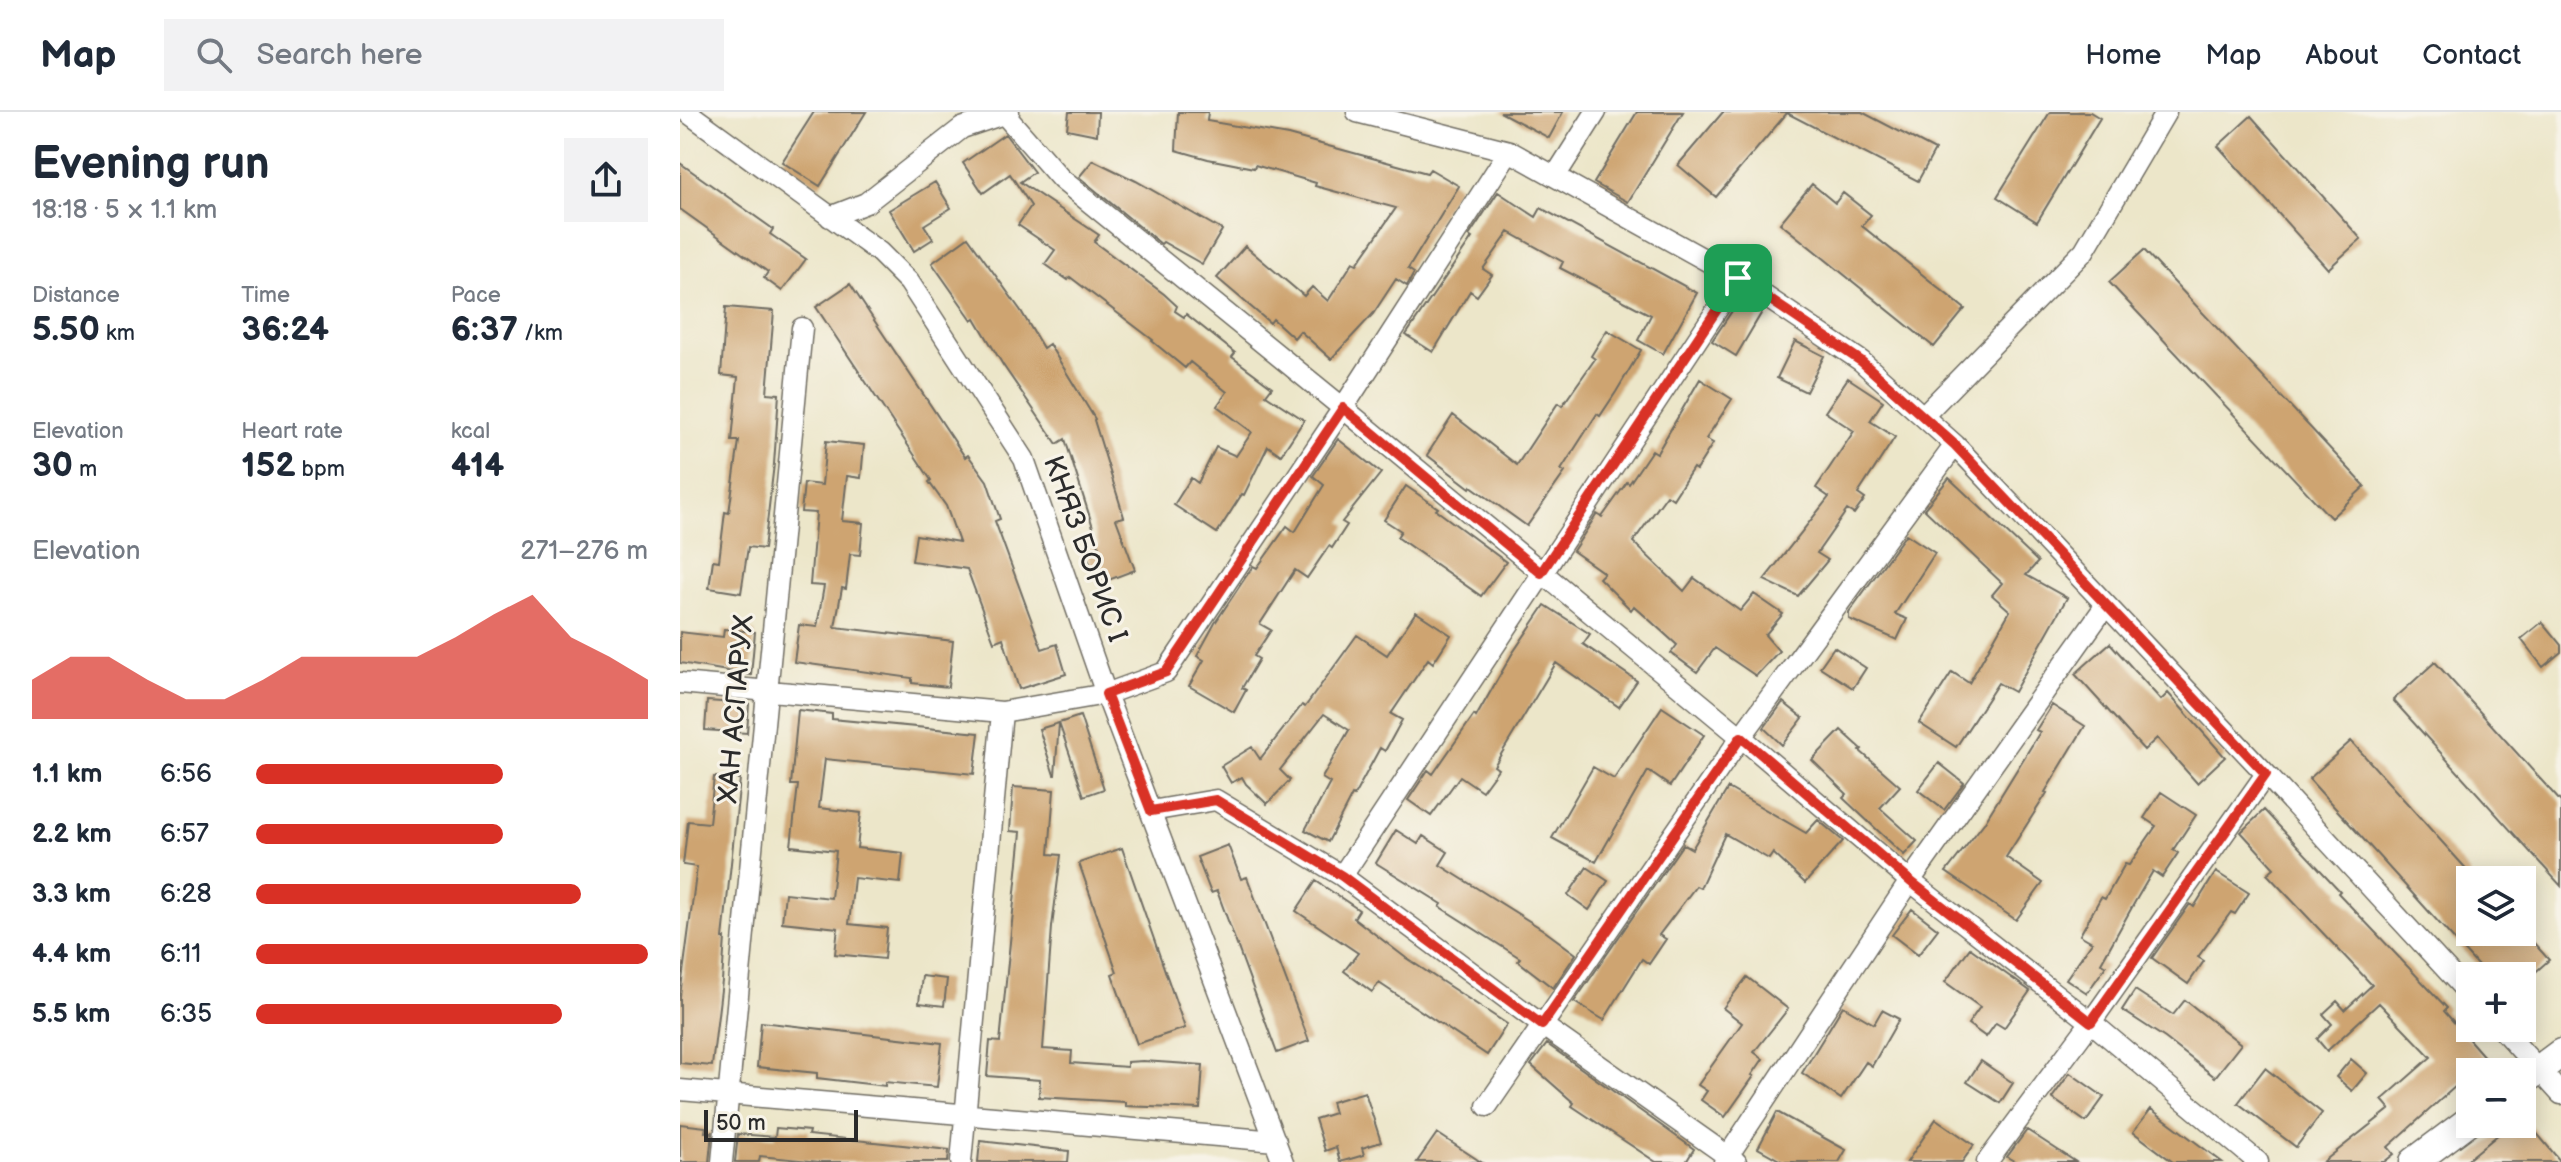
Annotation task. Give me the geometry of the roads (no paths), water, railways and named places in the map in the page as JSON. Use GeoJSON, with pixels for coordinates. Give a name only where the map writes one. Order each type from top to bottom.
{"type":"FeatureCollection","features":[{"type":"Feature","properties":{"kind":"street","name":"КНЯЗ БОРИС I"},"geometry":{"type":"LineString","coordinates":[[687,112],[879,252],[909,282],[1024,459],[1106,694],[1283,1162]]}},
{"type":"Feature","properties":{"kind":"street"},"geometry":{"type":"LineString","coordinates":[[1357,112],[1509,151],[1738,278],[1861,361],[1955,445],[2456,980]]}},
{"type":"Feature","properties":{"kind":"street"},"geometry":{"type":"LineString","coordinates":[[1556,175],[1596,112]]}},
{"type":"Feature","properties":{"kind":"street"},"geometry":{"type":"LineString","coordinates":[[1923,416],[2084,251],[2166,112]]}},
{"type":"Feature","properties":{"kind":"street"},"geometry":{"type":"LineString","coordinates":[[830,217],[866,203],[963,120],[1007,114],[1061,179],[1741,737],[1910,881],[2091,1022],[2258,1162]]}},
{"type":"Feature","properties":{"kind":"street"},"geometry":{"type":"LineString","coordinates":[[680,683],[1002,712],[1106,694],[1166,672],[1343,408],[1509,151]]}},
{"type":"Feature","properties":{"kind":"street"},"geometry":{"type":"LineString","coordinates":[[1342,876],[1738,278]]}},
{"type":"Feature","properties":{"kind":"street","name":"ХАН АСПАРУХ"},"geometry":{"type":"LineString","coordinates":[[722,1162],[802,328]]}},
{"type":"Feature","properties":{"kind":"street"},"geometry":{"type":"LineString","coordinates":[[1487,1106],[1741,737],[1955,445]]}},
{"type":"Feature","properties":{"kind":"street"},"geometry":{"type":"LineString","coordinates":[[1151,811],[1216,800],[1342,876],[1729,1160],[1910,881],[2106,605]]}},
{"type":"Feature","properties":{"kind":"street"},"geometry":{"type":"LineString","coordinates":[[961,1162],[1002,712]]}},
{"type":"Feature","properties":{"kind":"street"},"geometry":{"type":"LineString","coordinates":[[1987,1162],[2091,1022],[2266,774]]}},
{"type":"Feature","properties":{"kind":"street"},"geometry":{"type":"LineString","coordinates":[[2515,1042],[2561,1094]]}},
{"type":"Feature","properties":{"kind":"street"},"geometry":{"type":"LineString","coordinates":[[680,1090],[1276,1141]]}},
{"type":"Feature","properties":{"kind":"street"},"geometry":{"type":"LineString","coordinates":[[2414,1162],[2456,1130]]}}]}
